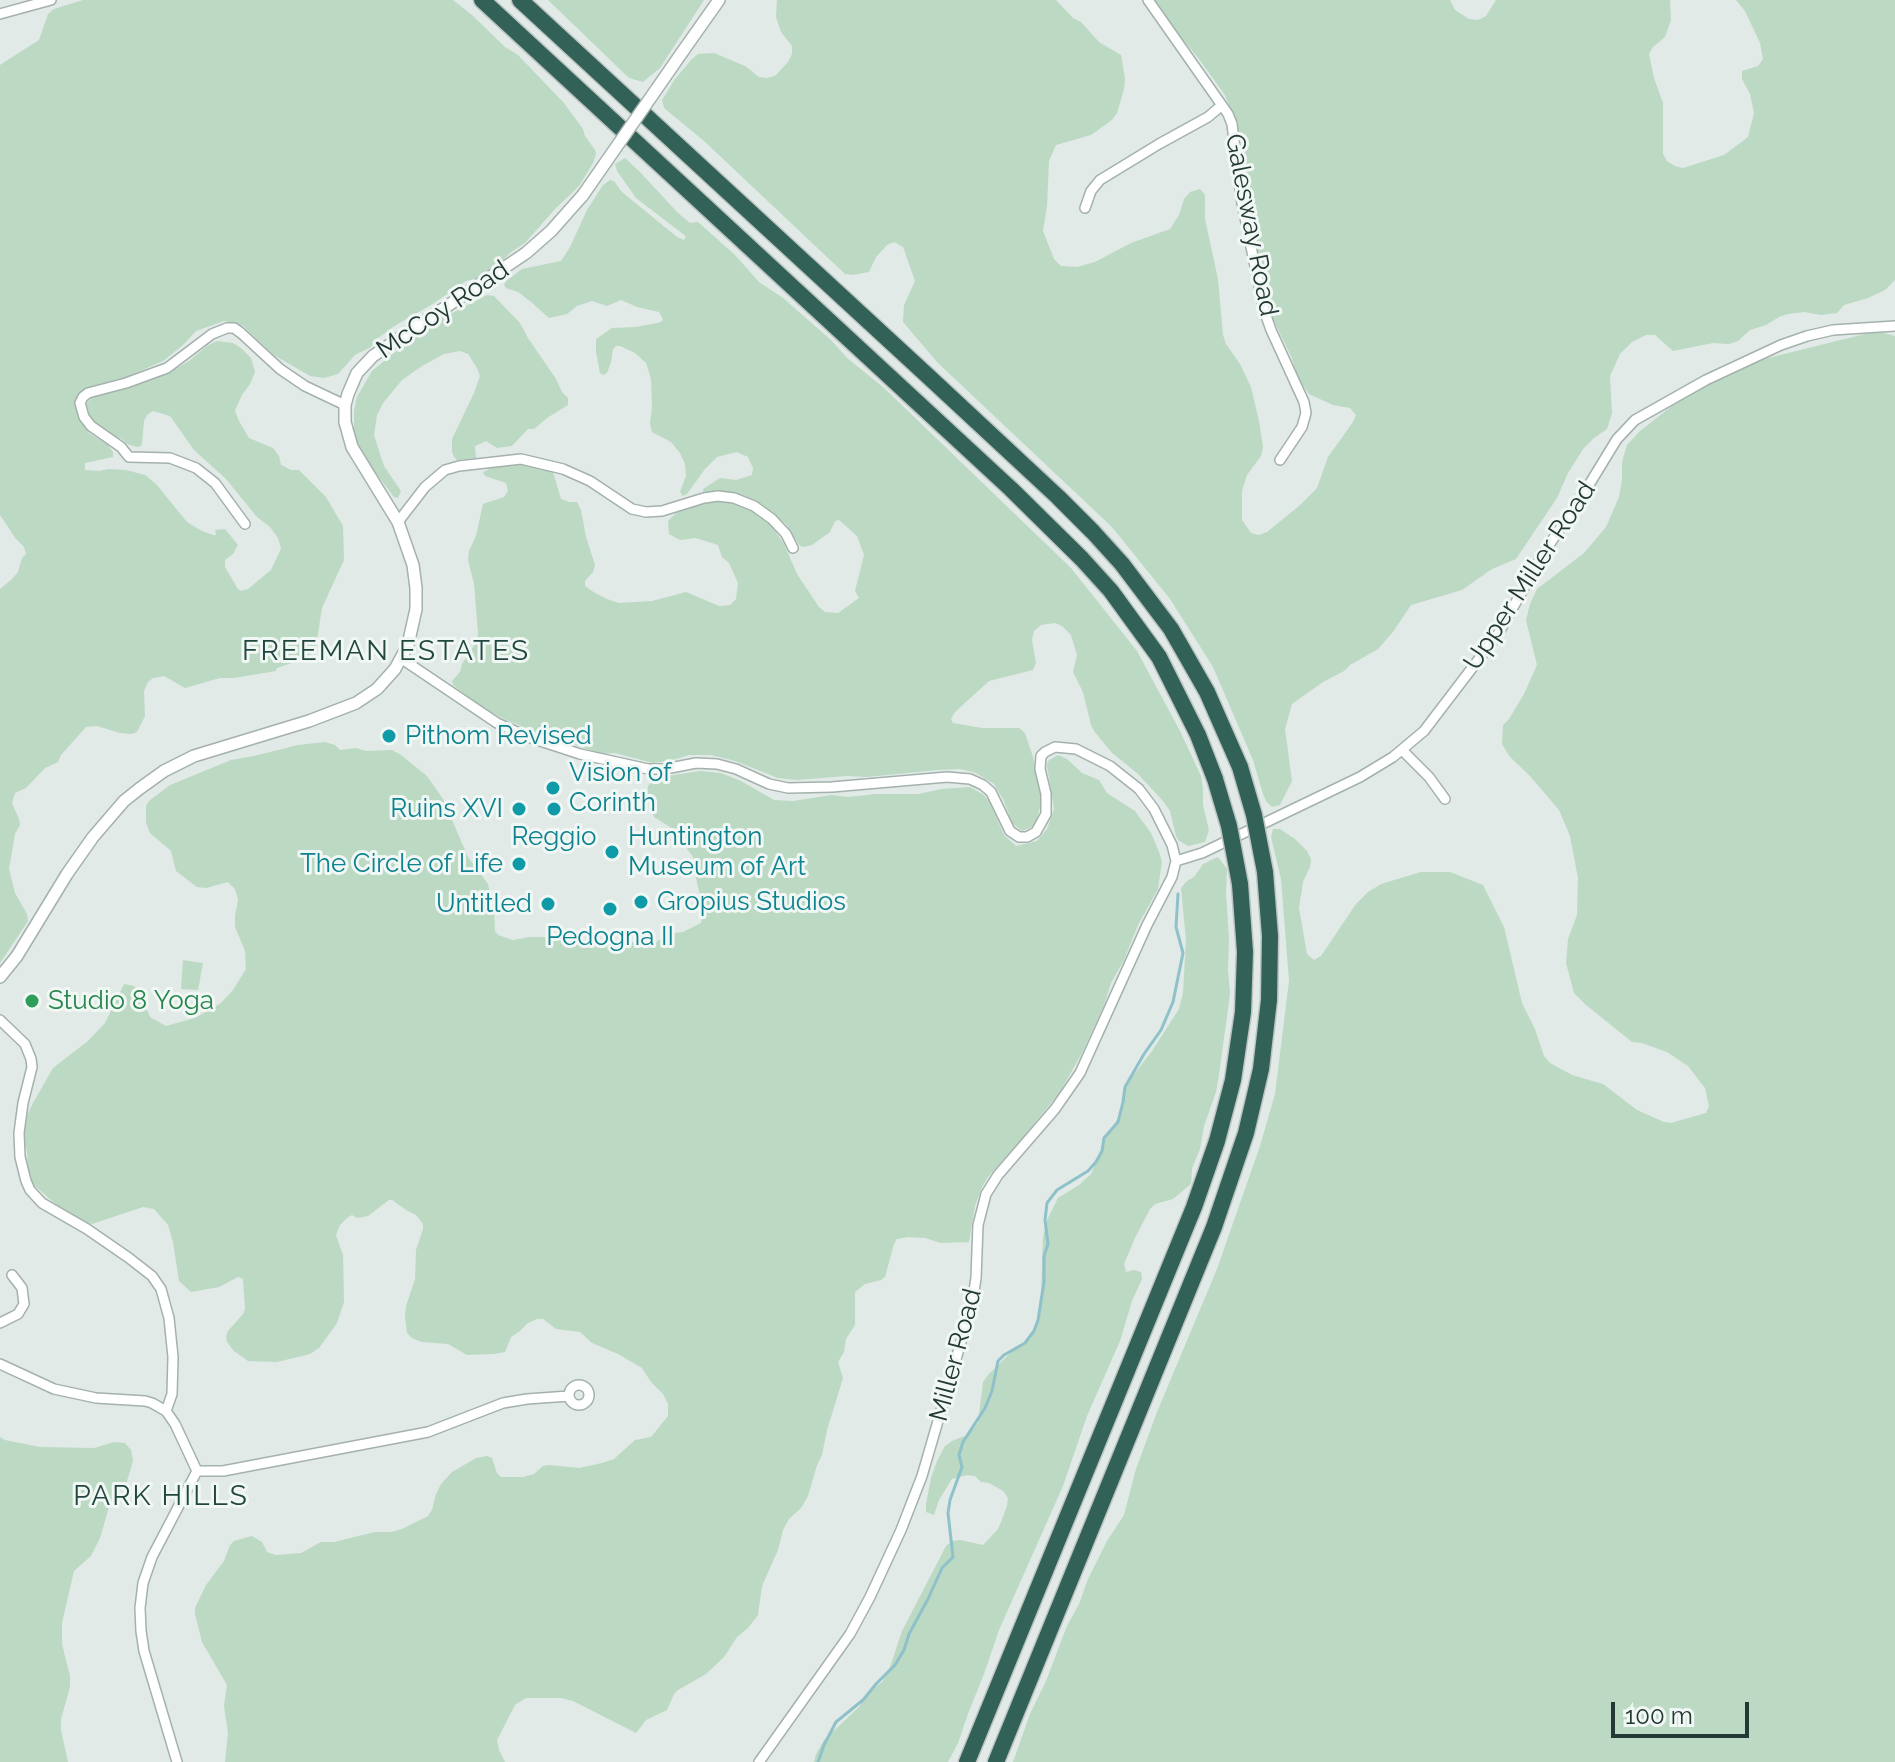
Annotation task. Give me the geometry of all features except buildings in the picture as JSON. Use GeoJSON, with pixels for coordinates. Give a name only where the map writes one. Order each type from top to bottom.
{"type":"FeatureCollection","features":[{"type":"Feature","properties":{"kind":"highway"},"geometry":{"type":"LineString","coordinates":[[482,0],[1021,498],[1111,591],[1159,657],[1192,721],[1215,779],[1229,826],[1240,884],[1245,952],[1243,1012],[1233,1080],[1217,1141],[1169,1270],[967,1762]]}},
{"type":"Feature","properties":{"kind":"highway"},"geometry":{"type":"LineString","coordinates":[[520,0],[939,386],[1093,532],[1122,564],[1171,629],[1207,692],[1240,767],[1254,815],[1265,872],[1270,936],[1269,1000],[1261,1069],[1246,1133],[1214,1227],[996,1762]]}},
{"type":"Feature","properties":{"kind":"street"},"geometry":{"type":"LineString","coordinates":[[0,14],[51,0]]}},
{"type":"Feature","properties":{"kind":"street","name":"McCoy Road"},"geometry":{"type":"LineString","coordinates":[[345,405],[357,373],[373,356],[526,253],[578,202],[719,0]]}},
{"type":"Feature","properties":{"kind":"street","name":"Galesway Road"},"geometry":{"type":"LineString","coordinates":[[1148,0],[1232,124],[1245,220],[1264,310],[1306,413],[1302,427],[1280,460]]}},
{"type":"Feature","properties":{"kind":"street"},"geometry":{"type":"LineString","coordinates":[[1085,208],[1091,191],[1100,180],[1208,117],[1221,106]]}},
{"type":"Feature","properties":{"kind":"street","name":"Upper Miller Road"},"geometry":{"type":"LineString","coordinates":[[1176,861],[1202,853],[1360,777],[1382,765],[1424,731],[1498,634],[1543,554],[1628,426],[1675,396],[1781,345],[1833,330],[1895,326]]}},
{"type":"Feature","properties":{"kind":"street"},"geometry":{"type":"LineString","coordinates":[[0,977],[17,956],[93,837],[124,801],[164,771],[194,756],[309,721],[356,703],[377,689],[402,659],[416,609],[413,565],[398,522],[352,447],[345,422],[345,405],[287,374],[234,328],[220,329],[167,368],[83,397],[80,403],[84,417],[129,457],[170,458],[196,468],[215,483],[245,524]]}},
{"type":"Feature","properties":{"kind":"street"},"geometry":{"type":"LineString","coordinates":[[398,522],[425,487],[445,470],[521,459],[563,469],[590,481],[632,509],[646,512],[662,511],[704,498],[734,498],[754,506],[772,519],[786,534],[793,548]]}},
{"type":"Feature","properties":{"kind":"street"},"geometry":{"type":"LineString","coordinates":[[402,659],[497,723],[580,754],[648,769],[696,763],[717,764],[788,788],[947,777],[970,779],[991,792],[1010,831],[1023,837],[1036,832],[1046,814],[1041,756],[1055,747],[1076,749],[1110,766],[1139,789],[1168,835],[1176,861]]}},
{"type":"Feature","properties":{"kind":"street"},"geometry":{"type":"LineString","coordinates":[[1402,750],[1429,777],[1445,799]]}},
{"type":"Feature","properties":{"kind":"street","name":"Miller Road"},"geometry":{"type":"LineString","coordinates":[[759,1762],[850,1634],[908,1512],[927,1462],[972,1304],[978,1225],[986,1194],[1080,1073],[1172,877],[1176,861]]}},
{"type":"Feature","properties":{"kind":"street"},"geometry":{"type":"LineString","coordinates":[[0,1020],[25,1044],[31,1059],[18,1145],[22,1171],[30,1190],[50,1209],[87,1229],[143,1268],[157,1282],[164,1296],[173,1357],[172,1394],[166,1411]]}},
{"type":"Feature","properties":{"kind":"street"},"geometry":{"type":"LineString","coordinates":[[0,1323],[18,1314],[24,1304],[22,1288],[12,1275]]}},
{"type":"Feature","properties":{"kind":"street"},"geometry":{"type":"LineString","coordinates":[[0,1364],[54,1389],[96,1398],[152,1403],[166,1411],[175,1424],[197,1471]]}},
{"type":"Feature","properties":{"kind":"street"},"geometry":{"type":"LineString","coordinates":[[197,1471],[223,1471],[428,1432],[503,1403],[569,1396]]}},
{"type":"Feature","properties":{"kind":"street"},"geometry":{"type":"LineString","coordinates":[[177,1762],[144,1651],[140,1608],[143,1583],[152,1557],[197,1471]]}},
{"type":"Feature","properties":{"kind":"green space"},"geometry":{"type":"Polygon","coordinates":[[[83,0],[453,0],[518,55],[564,103],[596,154],[579,186],[525,243],[497,266],[466,281],[396,325],[374,341],[371,347],[355,355],[338,374],[324,378],[310,376],[274,355],[243,326],[224,321],[196,331],[163,361],[129,376],[89,387],[77,397],[75,404],[82,423],[89,433],[113,452],[113,457],[85,463],[85,470],[126,470],[145,475],[187,522],[213,535],[216,535],[215,530],[225,529],[238,545],[225,560],[225,567],[238,589],[248,589],[271,570],[280,551],[278,538],[270,527],[257,517],[226,479],[194,450],[170,416],[153,411],[147,415],[142,443],[137,447],[100,427],[90,417],[87,406],[94,395],[168,373],[217,341],[233,343],[251,358],[255,372],[235,411],[239,421],[249,438],[273,448],[281,465],[299,470],[326,497],[343,526],[344,560],[322,608],[316,646],[309,657],[276,671],[220,678],[185,688],[164,676],[153,678],[144,691],[145,716],[137,732],[120,733],[97,726],[86,727],[58,762],[45,768],[26,788],[15,793],[12,803],[20,825],[15,834],[9,869],[15,893],[28,921],[0,963],[0,589],[18,572],[26,554],[0,515],[0,65],[39,40],[48,14],[54,9],[83,0]]]}},
{"type":"Feature","properties":{"kind":"green space"},"geometry":{"type":"Polygon","coordinates":[[[548,0],[704,0],[660,68],[643,82],[629,78],[548,0]]]}},
{"type":"Feature","properties":{"kind":"green space"},"geometry":{"type":"Polygon","coordinates":[[[777,0],[1056,0],[1099,42],[1121,55],[1124,89],[1112,120],[1091,135],[1056,145],[1049,161],[1043,231],[1054,259],[1061,266],[1077,267],[1170,229],[1190,192],[1200,189],[1205,195],[1205,219],[1218,279],[1223,335],[1251,387],[1263,447],[1242,491],[1242,520],[1251,533],[1259,535],[1267,532],[1317,488],[1328,457],[1356,415],[1350,408],[1333,405],[1309,394],[1299,380],[1267,307],[1244,190],[1242,144],[1225,95],[1155,0],[1450,0],[1455,10],[1469,19],[1478,20],[1486,16],[1496,0],[1670,0],[1671,20],[1665,37],[1649,54],[1663,103],[1663,154],[1667,161],[1683,168],[1724,155],[1748,137],[1754,113],[1742,71],[1758,66],[1763,59],[1760,43],[1745,11],[1736,0],[1895,0],[1895,280],[1885,290],[1844,305],[1837,313],[1788,314],[1750,330],[1738,341],[1729,344],[1713,343],[1673,351],[1655,335],[1646,335],[1632,342],[1620,354],[1610,376],[1612,413],[1607,429],[1583,449],[1557,498],[1516,559],[1492,569],[1462,590],[1411,605],[1378,649],[1292,704],[1285,729],[1292,781],[1280,805],[1272,807],[1263,794],[1253,760],[1213,667],[1170,599],[1112,527],[938,363],[903,322],[904,305],[915,281],[903,247],[894,242],[887,245],[876,257],[869,272],[845,274],[704,141],[664,108],[662,100],[675,79],[698,54],[714,53],[745,66],[759,77],[775,76],[792,54],[792,46],[781,32],[776,17],[777,0]]]}},
{"type":"Feature","properties":{"kind":"green space"},"geometry":{"type":"Polygon","coordinates":[[[625,158],[678,213],[690,223],[698,222],[735,255],[759,282],[783,298],[883,387],[1071,568],[1137,651],[1180,731],[1201,776],[1209,830],[1205,842],[1188,846],[1178,840],[1170,811],[1163,801],[1137,773],[1112,753],[1094,731],[1083,692],[1073,672],[1077,655],[1071,635],[1055,623],[1041,625],[1034,631],[1032,640],[1036,663],[1033,670],[989,681],[951,719],[953,723],[982,728],[1019,728],[1025,733],[1042,799],[1036,823],[1022,831],[1012,823],[994,784],[976,773],[960,769],[797,780],[778,778],[711,755],[689,755],[653,763],[615,753],[602,754],[536,732],[482,707],[453,685],[452,681],[477,641],[478,633],[469,551],[476,536],[483,504],[504,497],[508,491],[506,483],[485,476],[483,472],[497,465],[525,464],[553,472],[561,499],[577,502],[581,510],[595,565],[585,586],[607,599],[619,603],[652,601],[686,592],[719,606],[730,605],[736,599],[738,583],[718,545],[696,538],[680,540],[669,534],[668,521],[679,510],[712,500],[740,504],[770,524],[784,544],[797,574],[825,612],[838,613],[859,598],[855,591],[864,555],[857,536],[839,520],[835,521],[830,532],[804,547],[800,546],[786,524],[765,508],[725,491],[703,493],[703,489],[720,478],[736,480],[752,475],[753,468],[748,457],[737,452],[717,457],[687,494],[683,496],[680,492],[686,476],[685,464],[671,442],[652,432],[651,379],[646,363],[635,353],[616,346],[607,373],[603,375],[596,352],[596,339],[612,328],[661,322],[663,319],[659,312],[621,300],[607,306],[592,301],[577,306],[567,314],[549,318],[518,292],[504,285],[522,269],[561,261],[587,210],[603,185],[610,180],[684,240],[686,236],[636,198],[615,164],[625,158]]]}},
{"type":"Feature","properties":{"kind":"green space"},"geometry":{"type":"Polygon","coordinates":[[[487,295],[494,296],[520,323],[568,398],[568,405],[534,429],[528,429],[512,446],[497,448],[486,441],[475,446],[476,458],[457,460],[452,452],[452,439],[480,376],[468,354],[460,351],[444,354],[402,380],[377,415],[374,435],[379,451],[384,466],[401,491],[398,498],[394,497],[366,460],[354,436],[357,397],[372,371],[406,343],[435,322],[487,295]]]}},
{"type":"Feature","properties":{"kind":"green space"},"geometry":{"type":"Polygon","coordinates":[[[1877,331],[1895,336],[1895,1762],[1013,1762],[1030,1714],[1088,1579],[1124,1515],[1136,1469],[1157,1412],[1217,1269],[1275,1094],[1289,981],[1281,879],[1271,837],[1273,829],[1280,829],[1295,839],[1311,859],[1299,908],[1307,954],[1314,960],[1321,956],[1356,904],[1368,892],[1381,884],[1421,872],[1450,872],[1483,885],[1504,927],[1522,1003],[1544,1056],[1550,1063],[1572,1075],[1603,1084],[1637,1110],[1664,1122],[1671,1123],[1706,1113],[1709,1106],[1705,1088],[1688,1066],[1667,1052],[1632,1042],[1574,993],[1566,963],[1568,939],[1577,915],[1578,878],[1570,836],[1559,810],[1510,757],[1502,744],[1503,725],[1524,694],[1537,665],[1526,620],[1530,604],[1537,589],[1584,553],[1606,527],[1619,497],[1627,445],[1639,432],[1678,401],[1752,362],[1877,331]]]}},
{"type":"Feature","properties":{"kind":"green space"},"geometry":{"type":"Polygon","coordinates":[[[325,742],[340,750],[392,750],[427,776],[443,799],[468,857],[488,884],[495,931],[513,940],[542,937],[603,945],[632,942],[654,944],[667,934],[683,932],[701,923],[704,912],[693,857],[673,829],[654,817],[647,797],[648,786],[655,778],[700,771],[721,773],[774,800],[793,801],[832,795],[918,794],[970,787],[984,795],[1004,835],[1016,846],[1037,841],[1047,829],[1054,809],[1047,766],[1048,761],[1058,755],[1082,773],[1099,780],[1107,793],[1135,811],[1151,833],[1159,852],[1162,862],[1158,889],[1111,983],[1083,1051],[1060,1092],[982,1187],[975,1206],[969,1242],[941,1243],[908,1237],[897,1239],[885,1277],[865,1284],[855,1292],[855,1325],[838,1362],[843,1378],[822,1455],[808,1496],[783,1530],[762,1586],[758,1615],[737,1637],[724,1657],[706,1674],[678,1690],[667,1710],[646,1720],[636,1733],[573,1701],[526,1698],[515,1705],[497,1740],[505,1762],[225,1762],[228,1733],[224,1706],[227,1685],[202,1642],[195,1608],[234,1541],[252,1536],[262,1542],[267,1552],[276,1555],[301,1553],[321,1542],[402,1529],[428,1516],[441,1484],[452,1472],[476,1458],[492,1458],[501,1477],[523,1477],[549,1465],[579,1468],[602,1463],[614,1459],[635,1440],[651,1437],[668,1416],[668,1404],[642,1368],[592,1343],[580,1332],[556,1329],[543,1319],[528,1323],[511,1337],[505,1352],[494,1354],[467,1355],[448,1344],[412,1338],[407,1333],[406,1306],[415,1279],[416,1250],[423,1224],[416,1215],[392,1200],[368,1216],[357,1218],[352,1215],[340,1225],[336,1235],[343,1255],[344,1302],[337,1323],[319,1348],[310,1354],[277,1362],[248,1361],[234,1351],[226,1336],[245,1309],[243,1279],[238,1277],[219,1287],[191,1292],[179,1281],[168,1225],[154,1209],[143,1207],[87,1223],[60,1208],[28,1176],[22,1130],[33,1103],[53,1068],[88,1041],[105,1023],[124,984],[138,990],[150,1017],[166,1026],[195,1018],[221,1003],[246,969],[245,951],[235,927],[238,900],[235,889],[228,882],[206,888],[197,887],[176,871],[171,851],[150,833],[146,823],[149,801],[170,785],[231,760],[325,742]]]}},
{"type":"Feature","properties":{"kind":"green space"},"geometry":{"type":"Polygon","coordinates":[[[1218,857],[1227,869],[1230,994],[1216,1092],[1192,1168],[1191,1184],[1173,1199],[1155,1204],[1150,1209],[1124,1264],[1126,1272],[1141,1272],[1142,1279],[1120,1341],[1087,1416],[1063,1486],[999,1630],[958,1743],[948,1762],[814,1762],[824,1740],[882,1682],[902,1631],[946,1546],[960,1540],[983,1545],[998,1529],[1007,1506],[1008,1498],[1003,1491],[981,1482],[975,1476],[952,1479],[934,1515],[926,1512],[931,1478],[945,1446],[967,1435],[978,1423],[983,1382],[988,1375],[1011,1352],[1031,1338],[1041,1298],[1043,1237],[1047,1220],[1058,1198],[1091,1174],[1118,1118],[1127,1085],[1179,1009],[1186,940],[1181,888],[1203,864],[1218,857]]]}},
{"type":"Feature","properties":{"kind":"green space"},"geometry":{"type":"Polygon","coordinates":[[[183,960],[203,963],[198,990],[181,989],[183,960]]]}},
{"type":"Feature","properties":{"kind":"green space"},"geometry":{"type":"Polygon","coordinates":[[[0,1437],[40,1447],[94,1448],[114,1442],[125,1443],[131,1450],[133,1461],[127,1481],[109,1507],[91,1556],[74,1571],[62,1623],[62,1644],[70,1676],[61,1719],[68,1762],[0,1762],[0,1437]]]}},
{"type":"Feature","properties":{"kind":"waterway"},"geometry":{"type":"LineString","coordinates":[[818,1762],[836,1722],[863,1700],[895,1665],[942,1568],[953,1557],[948,1513],[962,1467],[959,1455],[963,1442],[985,1408],[998,1361],[1025,1343],[1038,1320],[1044,1282],[1044,1256],[1048,1244],[1045,1220],[1047,1203],[1057,1190],[1088,1171],[1096,1162],[1104,1138],[1118,1122],[1125,1087],[1161,1030],[1173,1002],[1183,953],[1176,927],[1178,894]]}},
{"type":"Feature","properties":{"kind":"place","name":"Pithom Revised"},"geometry":{"type":"Point","coordinates":[389,736]}},
{"type":"Feature","properties":{"kind":"place","name":"Vision of Corinth"},"geometry":{"type":"Point","coordinates":[553,788]}},
{"type":"Feature","properties":{"kind":"place","name":"Ruins XVI"},"geometry":{"type":"Point","coordinates":[519,809]}},
{"type":"Feature","properties":{"kind":"place","name":"Reggio"},"geometry":{"type":"Point","coordinates":[554,809]}},
{"type":"Feature","properties":{"kind":"place","name":"Huntington Museum of Art"},"geometry":{"type":"Point","coordinates":[612,852]}},
{"type":"Feature","properties":{"kind":"place","name":"The Circle of Life"},"geometry":{"type":"Point","coordinates":[519,864]}},
{"type":"Feature","properties":{"kind":"place","name":"Gropius Studios"},"geometry":{"type":"Point","coordinates":[641,902]}},
{"type":"Feature","properties":{"kind":"place","name":"Untitled"},"geometry":{"type":"Point","coordinates":[548,904]}},
{"type":"Feature","properties":{"kind":"place","name":"Pedogna II"},"geometry":{"type":"Point","coordinates":[610,909]}},
{"type":"Feature","properties":{"kind":"place","name":"Studio 8 Yoga"},"geometry":{"type":"Point","coordinates":[32,1001]}},
{"type":"Feature","properties":{"kind":"district","name":"FREEMAN ESTATES"},"geometry":{"type":"Point","coordinates":[386,652]}},
{"type":"Feature","properties":{"kind":"district","name":"PARK HILLS"},"geometry":{"type":"Point","coordinates":[161,1497]}}]}
